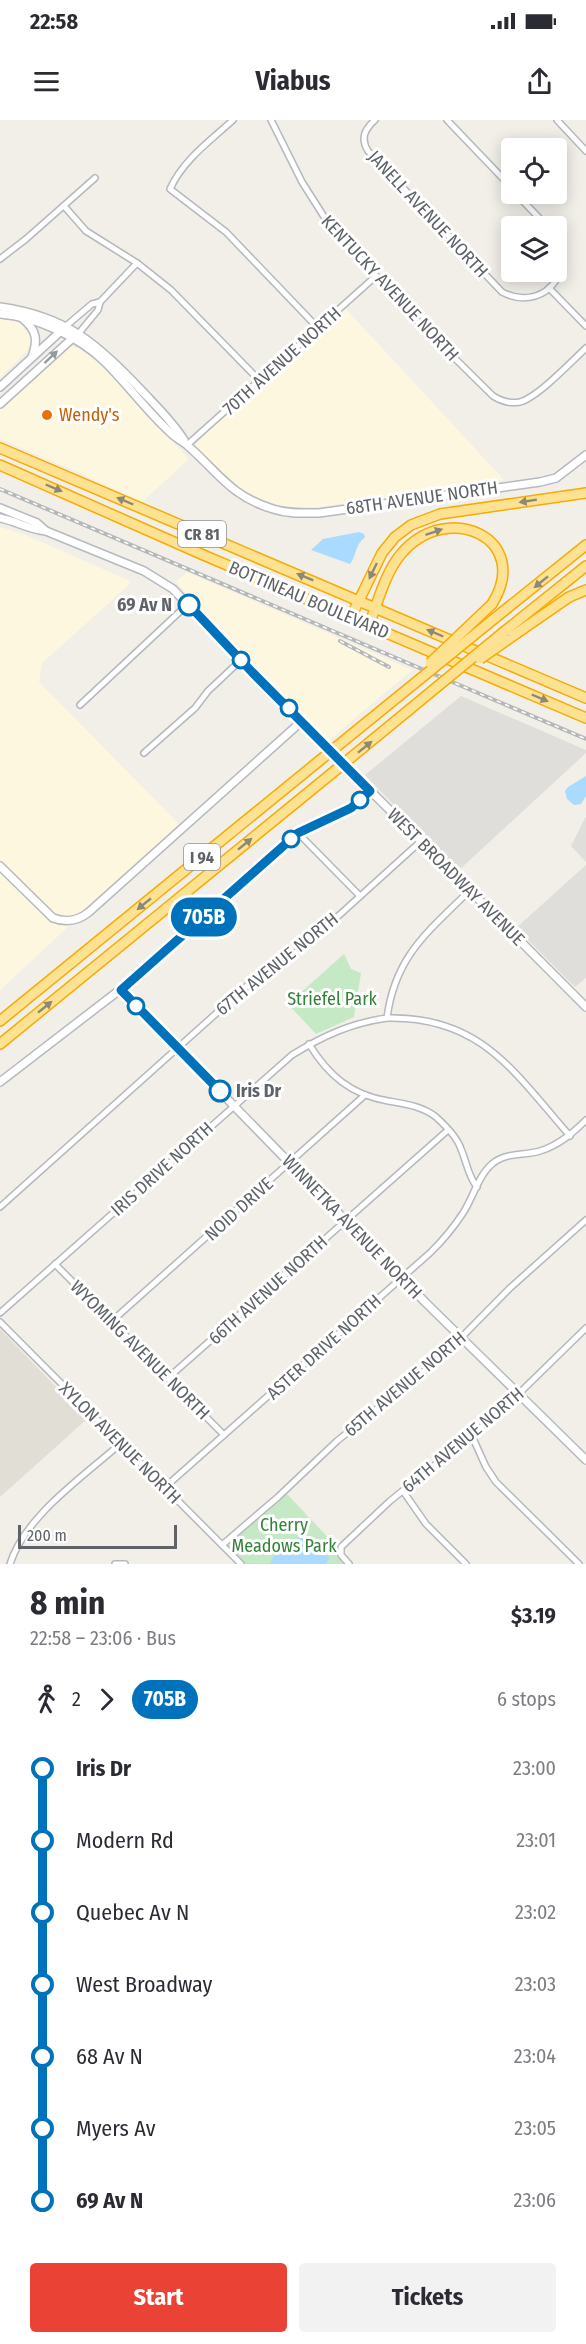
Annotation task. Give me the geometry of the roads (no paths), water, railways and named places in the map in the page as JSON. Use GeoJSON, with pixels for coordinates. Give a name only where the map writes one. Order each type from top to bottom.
{"type":"FeatureCollection","features":[{"type":"Feature","properties":{"kind":"highway"},"geometry":{"type":"LineString","coordinates":[[0,443],[13,453]]}},
{"type":"Feature","properties":{"kind":"highway","name":"BOTTINEAU BOULEVARD"},"geometry":{"type":"LineString","coordinates":[[0,448],[359,599],[586,698]]}},
{"type":"Feature","properties":{"kind":"highway","name":"BOTTINEAU BOULEVARD"},"geometry":{"type":"LineString","coordinates":[[0,465],[586,718]]}},
{"type":"Feature","properties":{"kind":"highway"},"geometry":{"type":"LineString","coordinates":[[351,617],[382,554],[395,537],[411,525],[440,514],[586,493]]}},
{"type":"Feature","properties":{"kind":"highway"},"geometry":{"type":"LineString","coordinates":[[360,728],[492,604],[499,591],[503,575],[497,551],[481,534],[469,529],[455,527],[429,532],[413,542],[391,569],[369,625]]}},
{"type":"Feature","properties":{"kind":"highway","name":"I 94"},"geometry":{"type":"LineString","coordinates":[[0,1021],[586,545]]}},
{"type":"Feature","properties":{"kind":"highway"},"geometry":{"type":"LineString","coordinates":[[506,635],[586,566]]}},
{"type":"Feature","properties":{"kind":"highway"},"geometry":{"type":"LineString","coordinates":[[506,635],[569,597],[586,590]]}},
{"type":"Feature","properties":{"kind":"highway","name":"I 94"},"geometry":{"type":"LineString","coordinates":[[0,1044],[331,774],[506,635]]}},
{"type":"Feature","properties":{"kind":"street"},"geometry":{"type":"LineString","coordinates":[[233,120],[199,150],[181,170],[170,189],[226,232],[318,328]]}},
{"type":"Feature","properties":{"kind":"street","name":"KENTUCKY AVENUE NORTH"},"geometry":{"type":"LineString","coordinates":[[271,120],[314,203],[328,223],[422,325],[499,400],[514,403],[533,396],[586,348]]}},
{"type":"Feature","properties":{"kind":"street","name":"JANELL AVENUE NORTH"},"geometry":{"type":"LineString","coordinates":[[375,120],[363,135],[368,151],[496,286],[509,296],[526,298],[534,297],[549,288]]}},
{"type":"Feature","properties":{"kind":"street"},"geometry":{"type":"LineString","coordinates":[[447,120],[501,176]]}},
{"type":"Feature","properties":{"kind":"street"},"geometry":{"type":"LineString","coordinates":[[557,120],[586,151]]}},
{"type":"Feature","properties":{"kind":"street"},"geometry":{"type":"LineString","coordinates":[[0,259],[95,178]]}},
{"type":"Feature","properties":{"kind":"street"},"geometry":{"type":"LineString","coordinates":[[526,204],[537,216]]}},
{"type":"Feature","properties":{"kind":"street"},"geometry":{"type":"LineString","coordinates":[[64,206],[86,231],[137,263],[171,290],[259,380]]}},
{"type":"Feature","properties":{"kind":"street"},"geometry":{"type":"LineString","coordinates":[[0,404],[79,333],[98,310],[100,302],[137,263]]}},
{"type":"Feature","properties":{"kind":"street","name":"70TH AVENUE NORTH"},"geometry":{"type":"LineString","coordinates":[[187,444],[376,276]]}},
{"type":"Feature","properties":{"kind":"street"},"geometry":{"type":"LineString","coordinates":[[554,282],[549,288],[586,326]]}},
{"type":"Feature","properties":{"kind":"street"},"geometry":{"type":"LineString","coordinates":[[0,387],[92,304],[100,302]]}},
{"type":"Feature","properties":{"kind":"street"},"geometry":{"type":"LineString","coordinates":[[0,307],[36,314],[63,329],[105,361],[171,434],[187,444]]}},
{"type":"Feature","properties":{"kind":"street"},"geometry":{"type":"LineString","coordinates":[[0,314],[79,333],[115,363],[175,426],[187,444]]}},
{"type":"Feature","properties":{"kind":"street"},"geometry":{"type":"LineString","coordinates":[[21,318],[31,326],[36,336],[36,347],[31,358]]}},
{"type":"Feature","properties":{"kind":"street","name":"68TH AVENUE NORTH"},"geometry":{"type":"LineString","coordinates":[[187,444],[221,480],[252,501],[274,510],[294,513],[322,512],[540,482],[556,478],[586,455]]}},
{"type":"Feature","properties":{"kind":"street","name":"WEST BROADWAY AVENUE"},"geometry":{"type":"LineString","coordinates":[[0,508],[38,523],[46,531]]}},
{"type":"Feature","properties":{"kind":"street","name":"WEST BROADWAY AVENUE"},"geometry":{"type":"LineString","coordinates":[[0,518],[34,530],[46,531],[148,573],[173,589],[420,842],[586,1007]]}},
{"type":"Feature","properties":{"kind":"street"},"geometry":{"type":"LineString","coordinates":[[80,705],[188,604]]}},
{"type":"Feature","properties":{"kind":"street"},"geometry":{"type":"LineString","coordinates":[[144,753],[186,717],[208,691],[241,660]]}},
{"type":"Feature","properties":{"kind":"street"},"geometry":{"type":"LineString","coordinates":[[0,866],[53,918],[65,921],[78,919],[89,912],[302,721]]}},
{"type":"Feature","properties":{"kind":"street"},"geometry":{"type":"LineString","coordinates":[[0,1082],[121,990],[298,833],[351,808],[370,791]]}},
{"type":"Feature","properties":{"kind":"street"},"geometry":{"type":"LineString","coordinates":[[298,833],[360,896]]}},
{"type":"Feature","properties":{"kind":"street","name":"67TH AVENUE NORTH"},"geometry":{"type":"LineString","coordinates":[[0,1207],[258,976],[293,955],[420,842]]}},
{"type":"Feature","properties":{"kind":"street"},"geometry":{"type":"LineString","coordinates":[[387,1018],[396,977],[411,951],[469,891]]}},
{"type":"Feature","properties":{"kind":"street","name":"WINNETKA AVENUE NORTH"},"geometry":{"type":"LineString","coordinates":[[121,990],[461,1338],[586,1460]]}},
{"type":"Feature","properties":{"kind":"street","name":"IRIS DRIVE NORTH"},"geometry":{"type":"LineString","coordinates":[[0,1313],[292,1055],[309,1044],[351,1025],[387,1018],[404,1018],[454,1028],[485,1045],[510,1068],[570,1136]]}},
{"type":"Feature","properties":{"kind":"street"},"geometry":{"type":"LineString","coordinates":[[309,1044],[329,1072],[346,1086],[365,1095],[416,1106],[435,1117],[458,1142],[471,1180],[477,1187]]}},
{"type":"Feature","properties":{"kind":"street","name":"NOID DRIVE"},"geometry":{"type":"LineString","coordinates":[[112,1321],[365,1095]]}},
{"type":"Feature","properties":{"kind":"street","name":"ASTER DRIVE NORTH"},"geometry":{"type":"LineString","coordinates":[[164,1488],[431,1252],[453,1228],[487,1170],[500,1159],[542,1151],[570,1136],[586,1120]]}},
{"type":"Feature","properties":{"kind":"street","name":"66TH AVENUE NORTH"},"geometry":{"type":"LineString","coordinates":[[168,1378],[448,1130]]}},
{"type":"Feature","properties":{"kind":"street","name":"65TH AVENUE NORTH"},"geometry":{"type":"LineString","coordinates":[[222,1545],[278,1497],[337,1441],[443,1356],[510,1288],[586,1220]]}},
{"type":"Feature","properties":{"kind":"street","name":"WYOMING AVENUE NORTH"},"geometry":{"type":"LineString","coordinates":[[56,1264],[224,1435]]}},
{"type":"Feature","properties":{"kind":"street","name":"XYLON AVENUE NORTH"},"geometry":{"type":"LineString","coordinates":[[0,1322],[241,1564]]}},
{"type":"Feature","properties":{"kind":"street","name":"64TH AVENUE NORTH"},"geometry":{"type":"LineString","coordinates":[[349,1564],[340,1552],[341,1547],[403,1491],[472,1436],[585,1331]]}},
{"type":"Feature","properties":{"kind":"street"},"geometry":{"type":"LineString","coordinates":[[472,1436],[486,1467],[496,1482],[579,1564]]}},
{"type":"Feature","properties":{"kind":"street"},"geometry":{"type":"LineString","coordinates":[[10,1564],[14,1551],[30,1525],[120,1444]]}},
{"type":"Feature","properties":{"kind":"street"},"geometry":{"type":"LineString","coordinates":[[403,1491],[426,1524],[466,1564]]}},
{"type":"Feature","properties":{"kind":"street"},"geometry":{"type":"LineString","coordinates":[[115,1564],[125,1564]]}},
{"type":"Feature","properties":{"kind":"water"},"geometry":{"type":"Polygon","coordinates":[[[359,532],[365,537],[359,544],[350,564],[311,550],[323,539],[359,532]]]}},
{"type":"Feature","properties":{"kind":"water"},"geometry":{"type":"Polygon","coordinates":[[[586,776],[586,796],[581,804],[574,805],[567,799],[565,791],[586,776]]]}},
{"type":"Feature","properties":{"kind":"water"},"geometry":{"type":"Polygon","coordinates":[[[300,1537],[311,1538],[324,1548],[329,1558],[326,1564],[270,1564],[279,1551],[300,1537]]]}},
{"type":"Feature","properties":{"kind":"railway"},"geometry":{"type":"LineString","coordinates":[[0,489],[586,739]]}},
{"type":"Feature","properties":{"kind":"railway"},"geometry":{"type":"LineString","coordinates":[[340,641],[389,667]]}},
{"type":"Feature","properties":{"kind":"place","name":"Wendy's"},"geometry":{"type":"Point","coordinates":[47,415]}},
{"type":"Feature","properties":{"kind":"place","name":"69 Av N"},"geometry":{"type":"Point","coordinates":[189,605]}},
{"type":"Feature","properties":{"kind":"place","name":"Iris Dr"},"geometry":{"type":"Point","coordinates":[220,1091]}},
{"type":"Feature","properties":{"kind":"park label","name":"Striefel Park"},"geometry":{"type":"Point","coordinates":[332,999]}},
{"type":"Feature","properties":{"kind":"park label","name":"Cherry Meadows Park"},"geometry":{"type":"Point","coordinates":[284,1535]}}]}
